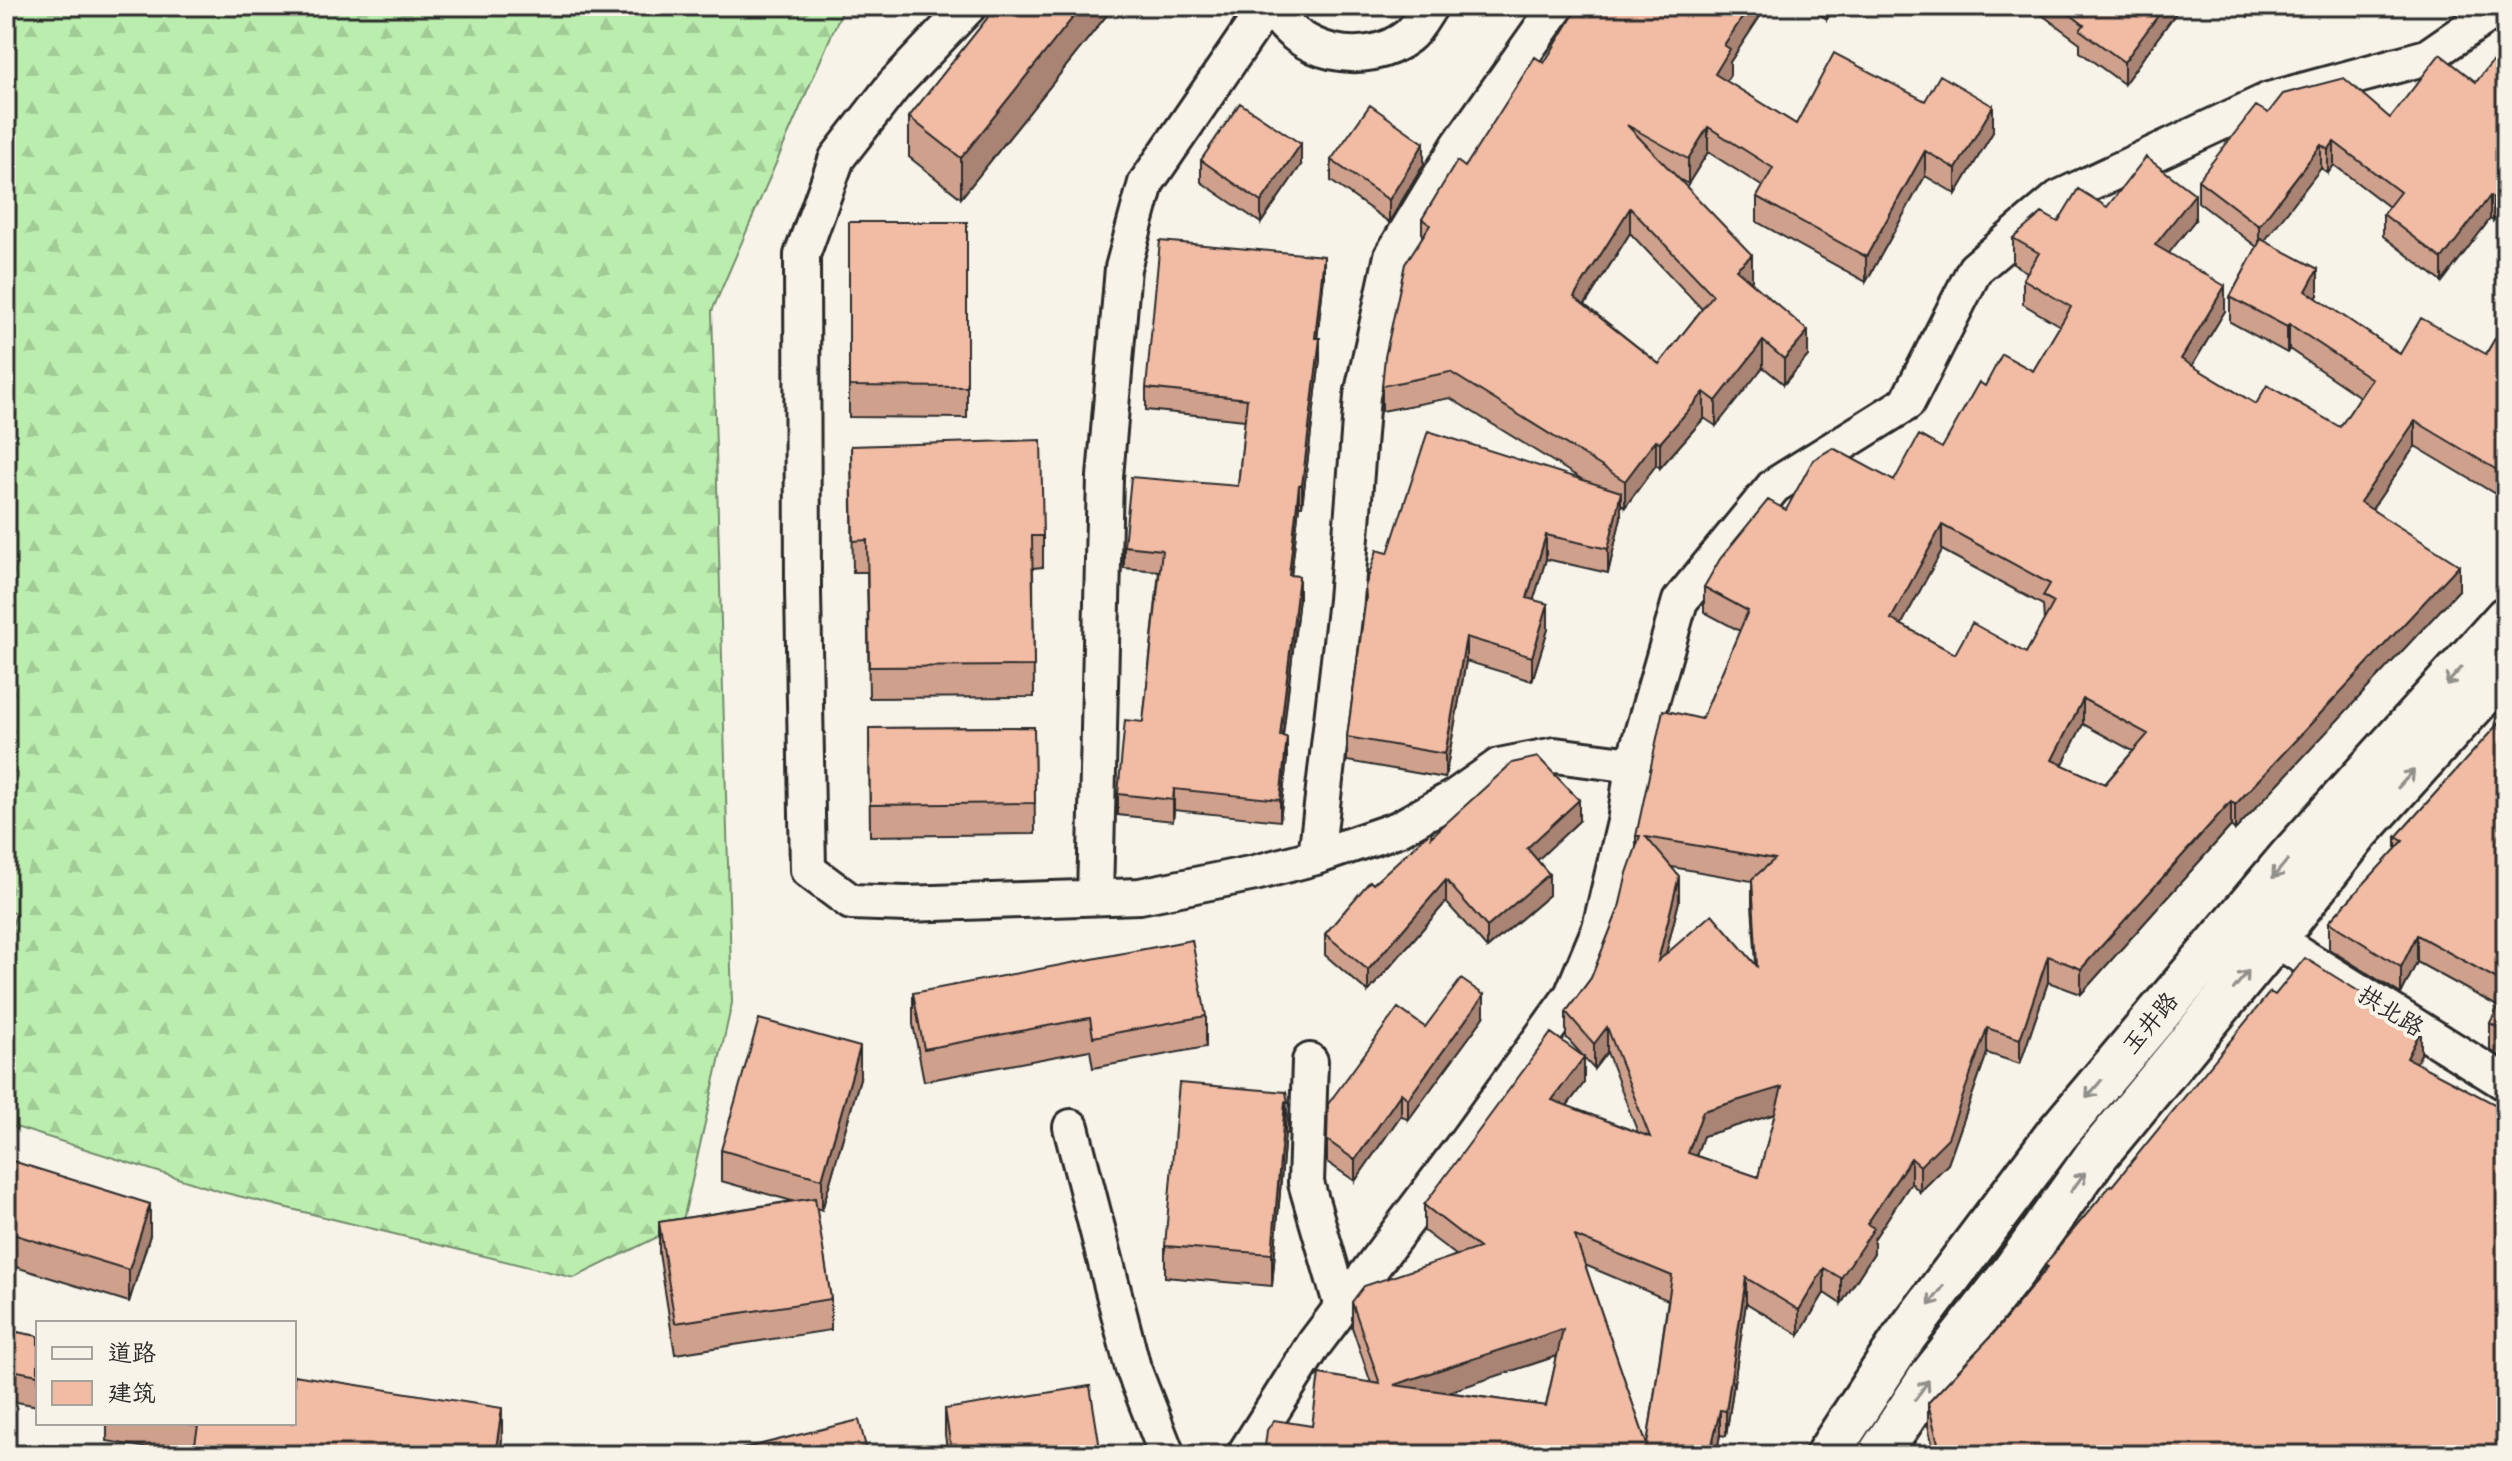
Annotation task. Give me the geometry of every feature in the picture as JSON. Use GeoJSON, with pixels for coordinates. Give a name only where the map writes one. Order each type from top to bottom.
{"type":"FeatureCollection","features":[{"type":"Feature","properties":{"kind":"street"},"geometry":{"type":"LineString","coordinates":[[969,6],[894,85],[837,158],[802,255],[808,870],[851,902],[906,904],[1140,896],[1255,873],[1316,857],[1398,829],[1455,797],[1499,766],[1555,755],[1633,765]]}},
{"type":"Feature","properties":{"kind":"street"},"geometry":{"type":"LineString","coordinates":[[1095,897],[1105,477],[1123,268],[1146,183],[1270,6],[1299,38],[1334,54],[1372,54],[1408,36],[1430,6]]}},
{"type":"Feature","properties":{"kind":"street"},"geometry":{"type":"LineString","coordinates":[[1316,857],[1346,600],[1362,396],[1392,256],[1459,145],[1557,6]]}},
{"type":"Feature","properties":{"kind":"street"},"geometry":{"type":"LineString","coordinates":[[1244,1455],[1315,1343],[1572,995],[1600,928],[1625,822],[1633,765],[1680,601],[1774,486],[1907,403],[1975,269],[2059,198],[2269,100],[2427,57],[2501,6]]}},
{"type":"Feature","properties":{"kind":"street","name":"玉井路"},"geometry":{"type":"LineString","coordinates":[[1827,1455],[1903,1339],[2057,1134],[2291,856],[2506,618]]}},
{"type":"Feature","properties":{"kind":"street","name":"玉井路"},"geometry":{"type":"LineString","coordinates":[[1879,1455],[1929,1379],[2013,1272],[2096,1156],[2275,939],[2358,832],[2506,669]]}},
{"type":"Feature","properties":{"kind":"street","name":"拱北路"},"geometry":{"type":"LineString","coordinates":[[2275,939],[2506,1083]]}},
{"type":"Feature","properties":{"kind":"street"},"geometry":{"type":"LineString","coordinates":[[1310,1061],[1306,1183],[1342,1307]]}},
{"type":"Feature","properties":{"kind":"street"},"geometry":{"type":"LineString","coordinates":[[1071,1127],[1133,1368],[1167,1455]]}},
{"type":"Feature","properties":{"kind":"green space"},"geometry":{"type":"Polygon","coordinates":[[[6,6],[844,6],[712,311],[732,1003],[682,1225],[574,1278],[222,1192],[6,1124],[6,944],[16,914],[6,910],[6,6]]]}},
{"type":"Feature","properties":{"kind":"building"},"geometry":{"type":"Polygon","coordinates":[[[997,6],[1082,6],[961,158],[909,117],[997,6]]]}},
{"type":"Feature","properties":{"kind":"building"},"geometry":{"type":"Polygon","coordinates":[[[1579,6],[1750,6],[1724,45],[1730,49],[1715,74],[1796,124],[1834,53],[1925,101],[1940,75],[1993,106],[1956,169],[1925,151],[1866,257],[1757,197],[1773,168],[1708,127],[1688,159],[1627,125],[1752,255],[1736,269],[1808,331],[1784,359],[1763,341],[1716,401],[1704,392],[1660,443],[1656,440],[1625,481],[1450,372],[1382,386],[1385,357],[1405,264],[1430,225],[1422,219],[1457,161],[1465,167],[1535,57],[1544,63],[1579,6]],[[1630,208],[1574,297],[1659,364],[1713,295],[1630,208]]]}},
{"type":"Feature","properties":{"kind":"building"},"geometry":{"type":"Polygon","coordinates":[[[2059,6],[2165,6],[2124,62],[2080,30],[2084,25],[2059,6]]]}},
{"type":"Feature","properties":{"kind":"building"},"geometry":{"type":"Polygon","coordinates":[[[2440,54],[2476,82],[2496,57],[2500,61],[2506,54],[2506,192],[2501,189],[2493,198],[2490,196],[2442,259],[2383,214],[2400,192],[2334,142],[2328,150],[2321,145],[2259,226],[2198,180],[2256,106],[2268,113],[2283,94],[2344,78],[2390,118],[2440,54]]]}},
{"type":"Feature","properties":{"kind":"building"},"geometry":{"type":"Polygon","coordinates":[[[1240,103],[1301,144],[1261,202],[1201,160],[1240,103]]]}},
{"type":"Feature","properties":{"kind":"building"},"geometry":{"type":"Polygon","coordinates":[[[1370,105],[1424,143],[1389,200],[1331,160],[1370,105]]]}},
{"type":"Feature","properties":{"kind":"building"},"geometry":{"type":"Polygon","coordinates":[[[2146,157],[2195,194],[2155,245],[2225,286],[2181,359],[2256,404],[2267,385],[2340,427],[2372,379],[2289,324],[2287,327],[2230,297],[2261,239],[2318,269],[2306,291],[2400,354],[2421,318],[2486,354],[2506,320],[2506,460],[2497,470],[2415,421],[2360,502],[2459,565],[2235,805],[2231,801],[2081,969],[2048,956],[2020,1039],[1987,1028],[1948,1138],[1920,1166],[1911,1158],[1867,1224],[1874,1228],[1841,1278],[1824,1268],[1799,1310],[1746,1278],[1726,1411],[1720,1410],[1711,1449],[1691,1444],[1687,1455],[1264,1455],[1267,1430],[1274,1420],[1312,1426],[1319,1374],[1380,1384],[1352,1302],[1364,1286],[1479,1248],[1424,1205],[1551,1033],[1584,1057],[1552,1100],[1650,1137],[1607,1027],[1594,1044],[1566,1012],[1591,978],[1619,908],[1640,836],[1636,836],[1663,710],[1702,719],[1748,611],[1704,587],[1720,559],[1768,500],[1786,510],[1813,460],[1833,448],[1894,481],[1919,435],[1942,448],[1979,382],[1985,386],[2002,354],[2033,371],[2071,307],[2023,279],[2039,253],[2013,238],[2042,213],[2058,222],[2078,189],[2107,207],[2146,157]],[[1942,525],[1891,619],[1955,654],[1972,623],[2026,653],[2054,602],[2043,596],[2050,584],[1942,525]],[[2083,699],[2052,760],[2105,784],[2148,734],[2083,699]],[[1646,837],[1679,876],[1658,961],[1712,914],[1757,966],[1752,879],[1775,859],[1646,837]],[[1782,1087],[1703,1111],[1688,1153],[1758,1177],[1782,1087]],[[1575,1236],[1647,1445],[1672,1276],[1575,1236]],[[1563,1329],[1394,1385],[1546,1406],[1563,1329]]]}},
{"type":"Feature","properties":{"kind":"building"},"geometry":{"type":"Polygon","coordinates":[[[849,222],[967,222],[967,387],[849,386],[849,222]]]}},
{"type":"Feature","properties":{"kind":"building"},"geometry":{"type":"Polygon","coordinates":[[[1160,241],[1324,256],[1315,338],[1320,338],[1289,575],[1299,576],[1280,736],[1287,737],[1280,800],[1174,789],[1173,800],[1118,794],[1125,720],[1143,722],[1162,550],[1124,546],[1131,477],[1238,486],[1247,399],[1146,388],[1160,241]]]}},
{"type":"Feature","properties":{"kind":"building"},"geometry":{"type":"Polygon","coordinates":[[[1428,431],[1621,492],[1608,549],[1546,535],[1527,598],[1548,604],[1532,657],[1466,637],[1445,754],[1347,737],[1365,587],[1377,550],[1388,553],[1428,431]]]}},
{"type":"Feature","properties":{"kind":"building"},"geometry":{"type":"Polygon","coordinates":[[[1041,440],[1043,536],[1032,536],[1034,666],[869,667],[867,540],[853,541],[851,446],[1041,440]]]}},
{"type":"Feature","properties":{"kind":"building"},"geometry":{"type":"Polygon","coordinates":[[[2506,715],[2506,984],[2417,935],[2401,967],[2329,922],[2403,841],[2396,837],[2506,715]]]}},
{"type":"Feature","properties":{"kind":"building"},"geometry":{"type":"Polygon","coordinates":[[[1034,727],[1035,803],[870,805],[869,728],[1034,727]]]}},
{"type":"Feature","properties":{"kind":"building"},"geometry":{"type":"Polygon","coordinates":[[[1538,757],[1579,800],[1527,848],[1549,874],[1487,927],[1446,880],[1368,970],[1325,934],[1370,881],[1373,884],[1432,830],[1431,837],[1512,763],[1538,757]]]}},
{"type":"Feature","properties":{"kind":"building"},"geometry":{"type":"Polygon","coordinates":[[[1192,940],[1206,1016],[1093,1037],[1090,1018],[924,1049],[913,993],[1192,940]]]}},
{"type":"Feature","properties":{"kind":"building"},"geometry":{"type":"Polygon","coordinates":[[[2305,958],[2421,1030],[2407,1058],[2506,1110],[2506,1455],[1941,1455],[1928,1403],[1994,1333],[2048,1267],[2045,1265],[2064,1241],[2270,992],[2275,995],[2305,958]]]}},
{"type":"Feature","properties":{"kind":"building"},"geometry":{"type":"Polygon","coordinates":[[[1461,979],[1484,995],[1408,1099],[1401,1093],[1355,1160],[1327,1140],[1328,1104],[1398,1008],[1425,1027],[1461,979]]]}},
{"type":"Feature","properties":{"kind":"building"},"geometry":{"type":"Polygon","coordinates":[[[2506,992],[2506,1032],[2490,1023],[2506,992]]]}},
{"type":"Feature","properties":{"kind":"building"},"geometry":{"type":"Polygon","coordinates":[[[759,1019],[860,1047],[822,1179],[721,1150],[759,1019]]]}},
{"type":"Feature","properties":{"kind":"building"},"geometry":{"type":"Polygon","coordinates":[[[1179,1083],[1286,1092],[1288,1103],[1285,1102],[1272,1254],[1165,1246],[1179,1083]]]}},
{"type":"Feature","properties":{"kind":"building"},"geometry":{"type":"Polygon","coordinates":[[[6,1159],[150,1204],[129,1270],[6,1232],[6,1159]]]}},
{"type":"Feature","properties":{"kind":"building"},"geometry":{"type":"Polygon","coordinates":[[[815,1198],[831,1299],[675,1323],[659,1222],[815,1198]]]}},
{"type":"Feature","properties":{"kind":"building"},"geometry":{"type":"Polygon","coordinates":[[[6,1330],[36,1336],[36,1375],[6,1369],[6,1330]]]}},
{"type":"Feature","properties":{"kind":"building"},"geometry":{"type":"Polygon","coordinates":[[[296,1375],[502,1408],[495,1455],[193,1455],[198,1426],[193,1425],[296,1425],[296,1375]]]}},
{"type":"Feature","properties":{"kind":"building"},"geometry":{"type":"Polygon","coordinates":[[[1090,1386],[1101,1455],[952,1455],[945,1409],[1090,1386]]]}},
{"type":"Feature","properties":{"kind":"building"},"geometry":{"type":"Polygon","coordinates":[[[859,1420],[868,1455],[717,1455],[859,1420]]]}}]}
